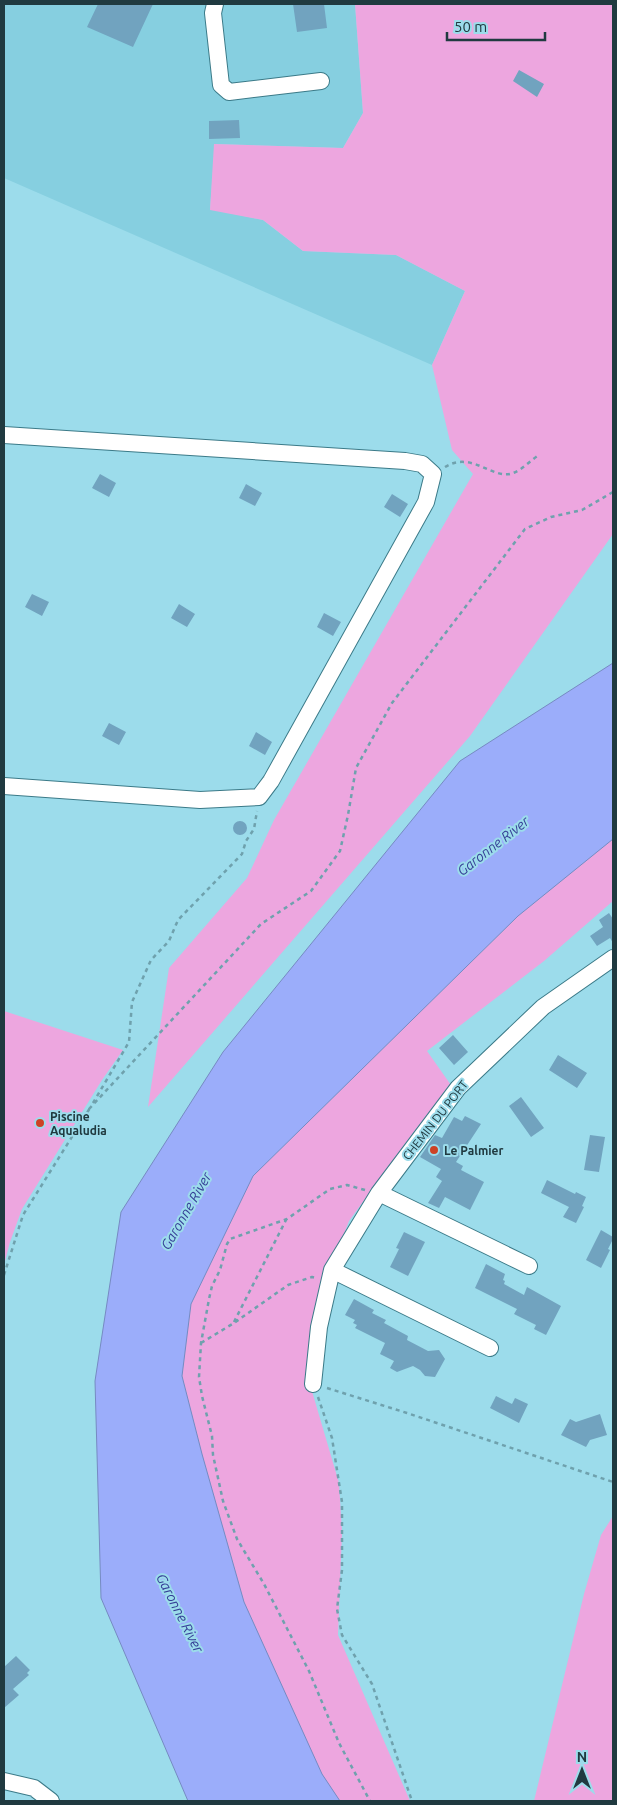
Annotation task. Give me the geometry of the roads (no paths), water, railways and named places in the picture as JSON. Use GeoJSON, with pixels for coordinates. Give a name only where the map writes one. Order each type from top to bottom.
{"type":"FeatureCollection","features":[{"type":"Feature","properties":{"kind":"street"},"geometry":{"type":"LineString","coordinates":[[215,4],[213,13],[222,85],[229,92],[321,81]]}},
{"type":"Feature","properties":{"kind":"street"},"geometry":{"type":"LineString","coordinates":[[4,435],[405,461],[422,464],[433,474],[426,502],[271,781],[259,797],[200,800],[4,786]]}},
{"type":"Feature","properties":{"kind":"street","name":"CHEMIN DU PORT"},"geometry":{"type":"LineString","coordinates":[[313,1384],[319,1327],[331,1276],[379,1193],[458,1088],[543,1007],[613,958]]}},
{"type":"Feature","properties":{"kind":"street"},"geometry":{"type":"LineString","coordinates":[[379,1193],[529,1266]]}},
{"type":"Feature","properties":{"kind":"street"},"geometry":{"type":"LineString","coordinates":[[331,1276],[490,1348]]}},
{"type":"Feature","properties":{"kind":"street"},"geometry":{"type":"LineString","coordinates":[[4,1781],[34,1788],[51,1801]]}},
{"type":"Feature","properties":{"kind":"water","name":"Garonne River"},"geometry":{"type":"Polygon","coordinates":[[[613,663],[613,839],[518,916],[253,1176],[191,1304],[182,1376],[244,1602],[322,1774],[340,1801],[188,1801],[101,1598],[95,1381],[121,1212],[223,1052],[460,761],[613,663]]]}},
{"type":"Feature","properties":{"kind":"place","name":"Piscine Aqualudia"},"geometry":{"type":"Point","coordinates":[40,1123]}},
{"type":"Feature","properties":{"kind":"place","name":"Le Palmier"},"geometry":{"type":"Point","coordinates":[434,1150]}}]}
